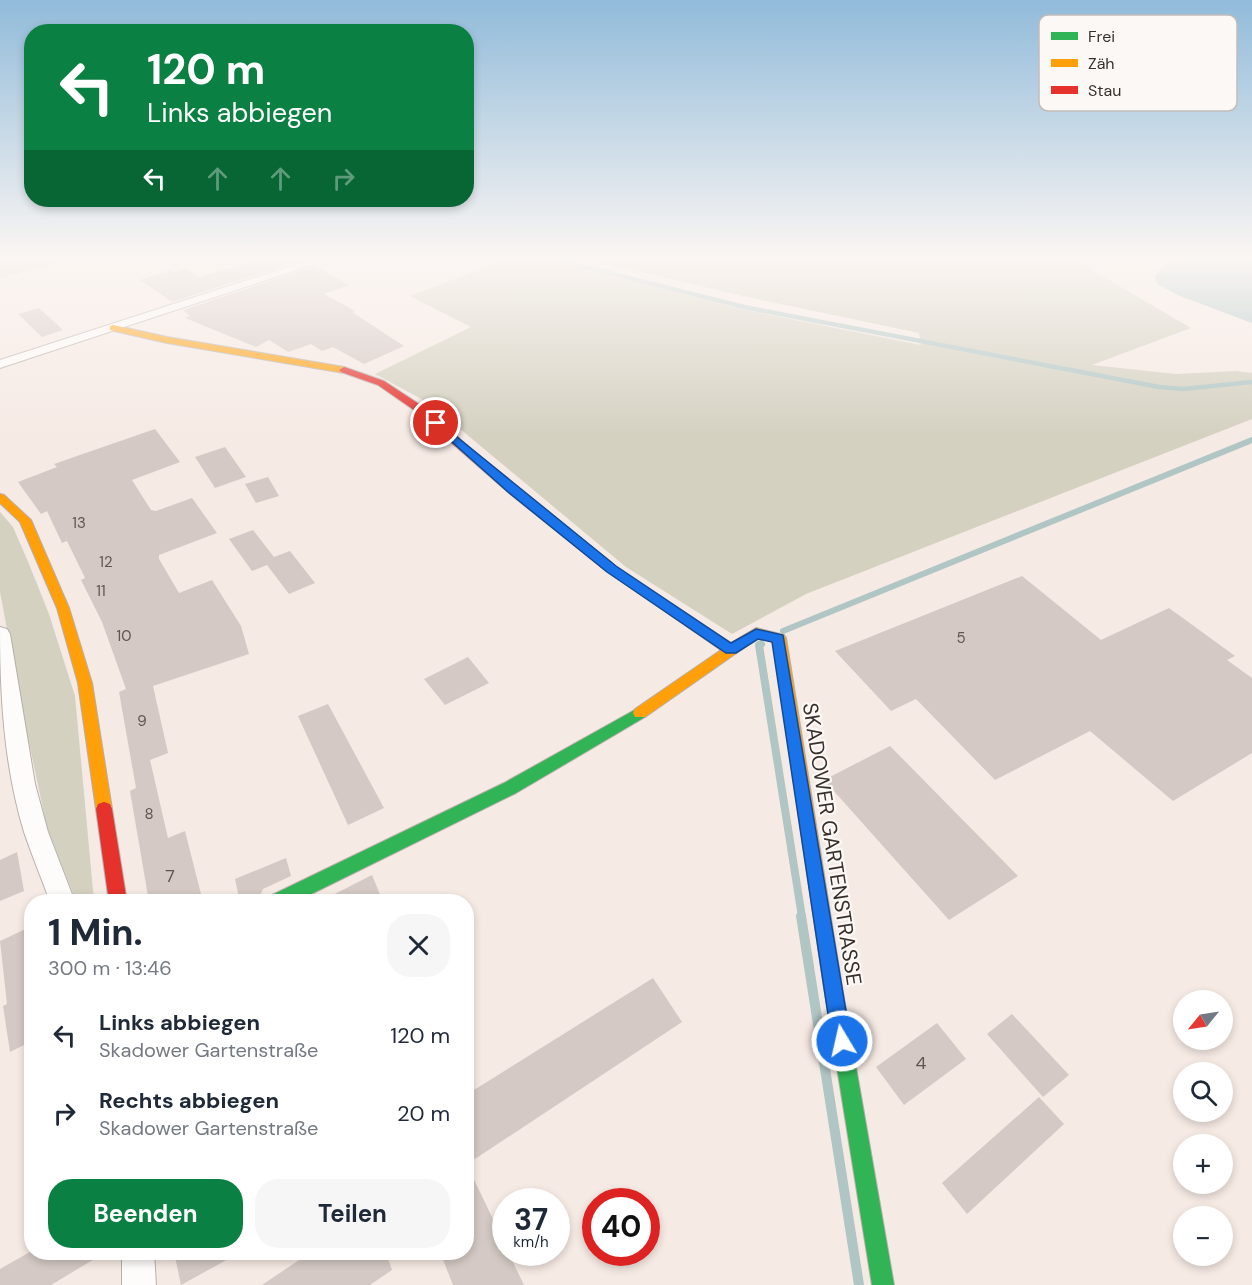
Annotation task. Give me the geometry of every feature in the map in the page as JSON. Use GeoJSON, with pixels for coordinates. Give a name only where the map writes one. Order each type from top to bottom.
{"type":"FeatureCollection","features":[{"type":"Feature","properties":{"kind":"street"},"geometry":{"type":"LineString","coordinates":[[0,364],[150,316]]}},
{"type":"Feature","properties":{"kind":"street"},"geometry":{"type":"LineString","coordinates":[[113,328],[166,340],[344,370],[381,383],[418,408],[512,490],[611,569],[731,650]]}},
{"type":"Feature","properties":{"kind":"street"},"geometry":{"type":"LineString","coordinates":[[0,497],[25,520],[63,608],[85,683],[117,894]]}},
{"type":"Feature","properties":{"kind":"street","name":"SKADOWER GARTENSTRASSE"},"geometry":{"type":"LineString","coordinates":[[293,894],[386,850],[554,764],[678,690],[756,633],[779,638],[838,1019],[883,1285]]}},
{"type":"Feature","properties":{"kind":"street"},"geometry":{"type":"LineString","coordinates":[[0,634],[24,784],[36,831],[60,894]]}},
{"type":"Feature","properties":{"kind":"street"},"geometry":{"type":"LineString","coordinates":[[138,1260],[139,1285]]}},
{"type":"Feature","properties":{"kind":"shaded area"},"geometry":{"type":"Polygon","coordinates":[[[449,316],[776,316],[921,345],[919,333],[838,316],[1170,316],[1191,328],[1092,365],[1176,374],[1236,371],[1252,373],[1252,419],[806,594],[732,634],[626,567],[429,403],[375,374],[471,327],[449,316]]]}},
{"type":"Feature","properties":{"kind":"shaded area"},"geometry":{"type":"Polygon","coordinates":[[[0,512],[13,527],[29,564],[49,614],[75,696],[93,894],[73,894],[47,828],[0,592],[0,512]]]}},
{"type":"Feature","properties":{"kind":"water"},"geometry":{"type":"Polygon","coordinates":[[[1233,316],[1252,316],[1252,323],[1233,316]]]}},
{"type":"Feature","properties":{"kind":"building"},"geometry":{"type":"Polygon","coordinates":[[[20,316],[48,316],[63,330],[42,337],[20,316]]]}},
{"type":"Feature","properties":{"kind":"building"},"geometry":{"type":"Polygon","coordinates":[[[190,316],[358,316],[404,346],[364,364],[333,347],[322,351],[311,344],[288,352],[269,340],[256,347],[185,318],[190,316]]]}},
{"type":"Feature","properties":{"kind":"building"},"geometry":{"type":"Polygon","coordinates":[[[155,429],[180,462],[132,480],[151,510],[156,511],[192,498],[217,533],[159,555],[159,559],[179,593],[212,580],[241,626],[249,654],[153,686],[168,753],[150,760],[168,838],[185,831],[201,894],[148,894],[130,791],[136,788],[119,692],[126,689],[102,622],[81,580],[85,578],[67,541],[62,543],[47,511],[41,514],[18,482],[57,467],[54,464],[155,429]]]}},
{"type":"Feature","properties":{"kind":"building"},"geometry":{"type":"Polygon","coordinates":[[[225,447],[246,477],[215,488],[195,457],[225,447]]]}},
{"type":"Feature","properties":{"kind":"building"},"geometry":{"type":"Polygon","coordinates":[[[268,477],[279,496],[256,503],[245,484],[268,477]]]}},
{"type":"Feature","properties":{"kind":"building"},"geometry":{"type":"Polygon","coordinates":[[[253,530],[274,557],[290,551],[315,583],[289,594],[267,565],[252,571],[229,539],[253,530]]]}},
{"type":"Feature","properties":{"kind":"building"},"geometry":{"type":"Polygon","coordinates":[[[1022,576],[1101,640],[1169,608],[1235,656],[1227,660],[1252,678],[1252,753],[1173,801],[1090,731],[995,780],[916,699],[891,711],[835,651],[1022,576]]]}},
{"type":"Feature","properties":{"kind":"building"},"geometry":{"type":"Polygon","coordinates":[[[468,657],[489,683],[445,705],[424,679],[468,657]]]}},
{"type":"Feature","properties":{"kind":"building"},"geometry":{"type":"Polygon","coordinates":[[[328,704],[384,808],[348,825],[298,716],[328,704]]]}},
{"type":"Feature","properties":{"kind":"building"},"geometry":{"type":"Polygon","coordinates":[[[890,746],[1018,876],[949,920],[824,780],[890,746]]]}},
{"type":"Feature","properties":{"kind":"building"},"geometry":{"type":"Polygon","coordinates":[[[17,852],[24,891],[0,901],[0,860],[17,852]]]}},
{"type":"Feature","properties":{"kind":"building"},"geometry":{"type":"Polygon","coordinates":[[[286,858],[291,876],[263,889],[261,894],[238,894],[235,879],[286,858]]]}},
{"type":"Feature","properties":{"kind":"building"},"geometry":{"type":"Polygon","coordinates":[[[372,875],[380,894],[335,894],[372,875]]]}},
{"type":"Feature","properties":{"kind":"building"},"geometry":{"type":"Polygon","coordinates":[[[24,930],[24,1045],[10,1052],[3,1006],[7,1004],[0,941],[24,930]]]}},
{"type":"Feature","properties":{"kind":"building"},"geometry":{"type":"Polygon","coordinates":[[[653,978],[682,1022],[475,1159],[474,1090],[653,978]]]}},
{"type":"Feature","properties":{"kind":"building"},"geometry":{"type":"Polygon","coordinates":[[[1012,1014],[1069,1075],[1043,1097],[987,1034],[1012,1014]]]}},
{"type":"Feature","properties":{"kind":"building"},"geometry":{"type":"Polygon","coordinates":[[[937,1023],[966,1059],[904,1105],[876,1067],[937,1023]]]}},
{"type":"Feature","properties":{"kind":"building"},"geometry":{"type":"Polygon","coordinates":[[[1039,1097],[1064,1124],[967,1214],[942,1183],[1039,1097]]]}},
{"type":"Feature","properties":{"kind":"building"},"geometry":{"type":"Polygon","coordinates":[[[474,1180],[492,1217],[492,1266],[515,1266],[524,1285],[453,1285],[443,1260],[474,1260],[474,1180]]]}},
{"type":"Feature","properties":{"kind":"building"},"geometry":{"type":"Polygon","coordinates":[[[24,1255],[24,1260],[93,1260],[51,1285],[0,1285],[0,1269],[24,1255]]]}},
{"type":"Feature","properties":{"kind":"building"},"geometry":{"type":"Polygon","coordinates":[[[176,1260],[226,1260],[181,1285],[176,1260]]]}},
{"type":"Feature","properties":{"kind":"building"},"geometry":{"type":"Polygon","coordinates":[[[299,1260],[389,1260],[392,1270],[370,1285],[262,1285],[299,1260]]]}},
{"type":"Feature","properties":{"kind":"waterway"},"geometry":{"type":"LineString","coordinates":[[791,316],[1159,387],[1183,389],[1252,382]]}},
{"type":"Feature","properties":{"kind":"waterway"},"geometry":{"type":"LineString","coordinates":[[783,631],[1252,440]]}},
{"type":"Feature","properties":{"kind":"waterway"},"geometry":{"type":"LineString","coordinates":[[761,644],[759,645],[802,917]]}},
{"type":"Feature","properties":{"kind":"waterway"},"geometry":{"type":"LineString","coordinates":[[801,916],[859,1285]]}},
{"type":"Feature","properties":{"kind":"traffic: fast"},"geometry":{"type":"LineString","coordinates":[[292,894],[510,788],[640,713]]}},
{"type":"Feature","properties":{"kind":"traffic: fast"},"geometry":{"type":"LineString","coordinates":[[833,987],[883,1285]]}},
{"type":"Feature","properties":{"kind":"traffic: slow"},"geometry":{"type":"LineString","coordinates":[[113,328],[167,340],[344,370]]}},
{"type":"Feature","properties":{"kind":"traffic: slow"},"geometry":{"type":"LineString","coordinates":[[0,497],[25,520],[63,608],[85,683],[104,809]]}},
{"type":"Feature","properties":{"kind":"traffic: slow"},"geometry":{"type":"LineString","coordinates":[[608,566],[731,650],[640,713]]}},
{"type":"Feature","properties":{"kind":"traffic: slow"},"geometry":{"type":"LineString","coordinates":[[731,650],[756,633],[779,638],[833,987]]}},
{"type":"Feature","properties":{"kind":"traffic: jam"},"geometry":{"type":"LineString","coordinates":[[344,370],[381,383],[418,408],[512,490],[608,566]]}},
{"type":"Feature","properties":{"kind":"traffic: jam"},"geometry":{"type":"LineString","coordinates":[[104,809],[117,894]]}},
{"type":"Feature","properties":{"kind":"route"},"geometry":{"type":"LineString","coordinates":[[436,423],[512,490],[611,569],[702,632],[731,650],[756,633],[779,638],[842,1041]]}}]}
